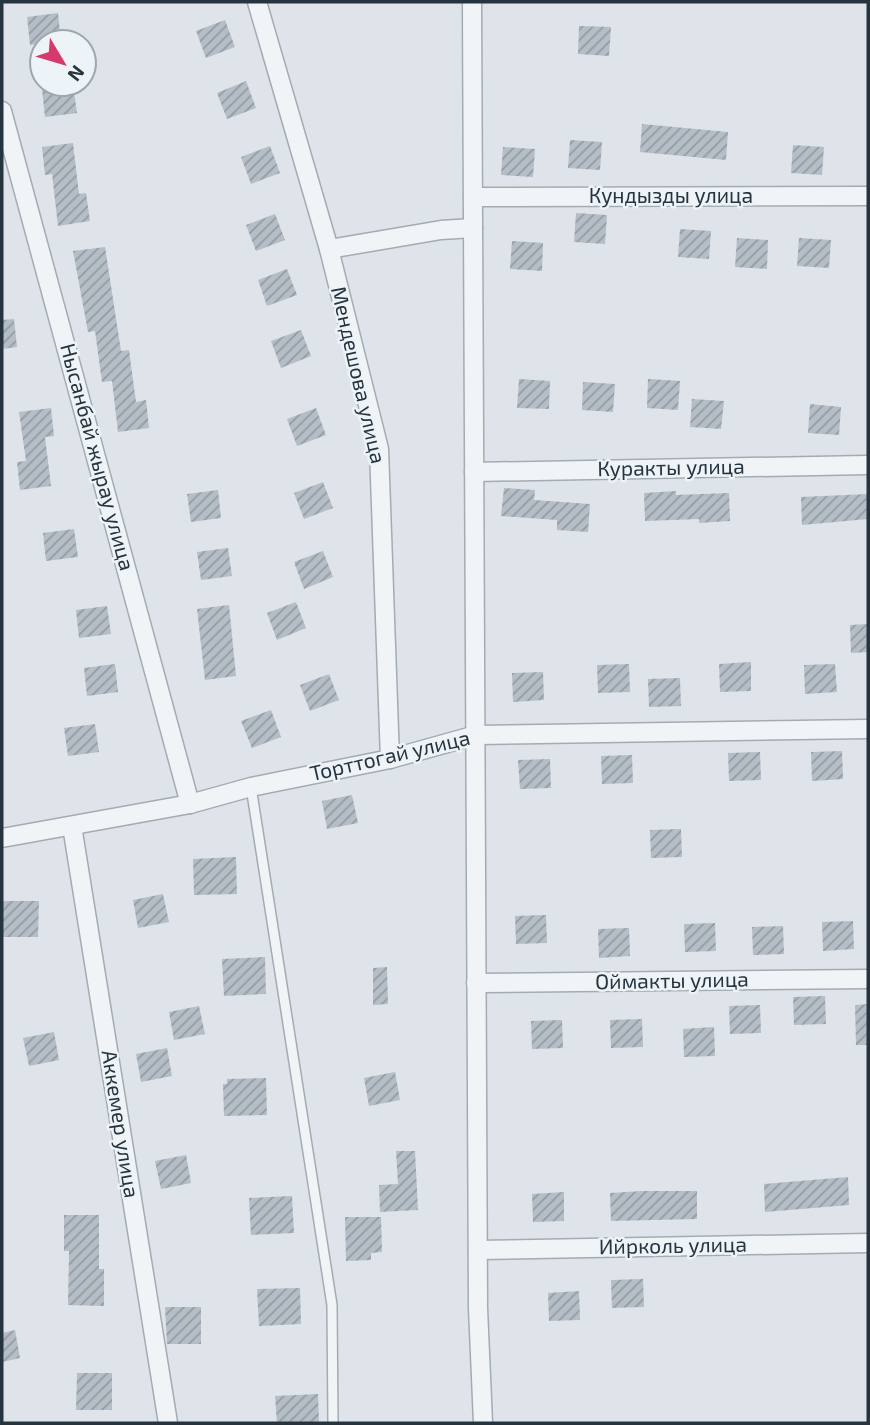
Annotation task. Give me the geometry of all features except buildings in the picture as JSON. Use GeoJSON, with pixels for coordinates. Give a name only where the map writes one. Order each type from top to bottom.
{"type":"FeatureCollection","features":[{"type":"Feature","properties":{"kind":"street","name":"Мендешова улица"},"geometry":{"type":"LineString","coordinates":[[257,2],[329,249],[379,449],[390,759]]}},
{"type":"Feature","properties":{"kind":"street"},"geometry":{"type":"LineString","coordinates":[[472,2],[478,1250],[483,1423]]}},
{"type":"Feature","properties":{"kind":"street","name":"Нысанбай жырау улица"},"geometry":{"type":"LineString","coordinates":[[2,111],[190,804]]}},
{"type":"Feature","properties":{"kind":"street","name":"Кундызды улица"},"geometry":{"type":"LineString","coordinates":[[473,197],[868,196]]}},
{"type":"Feature","properties":{"kind":"street"},"geometry":{"type":"LineString","coordinates":[[329,249],[441,230],[473,228]]}},
{"type":"Feature","properties":{"kind":"street","name":"Куракты улица"},"geometry":{"type":"LineString","coordinates":[[474,472],[868,465]]}},
{"type":"Feature","properties":{"kind":"street","name":"Торттогай улица"},"geometry":{"type":"LineString","coordinates":[[2,838],[190,804],[251,787],[390,759],[476,735],[868,729]]}},
{"type":"Feature","properties":{"kind":"street","name":"Аккемер улица"},"geometry":{"type":"LineString","coordinates":[[72,826],[168,1423]]}},
{"type":"Feature","properties":{"kind":"street","name":"Оймакты улица"},"geometry":{"type":"LineString","coordinates":[[476,983],[868,979]]}},
{"type":"Feature","properties":{"kind":"street","name":"Ийрколь улица"},"geometry":{"type":"LineString","coordinates":[[478,1250],[868,1243]]}},
{"type":"Feature","properties":{"kind":"lane"},"geometry":{"type":"LineString","coordinates":[[251,787],[332,1305],[333,1423]]}}]}
